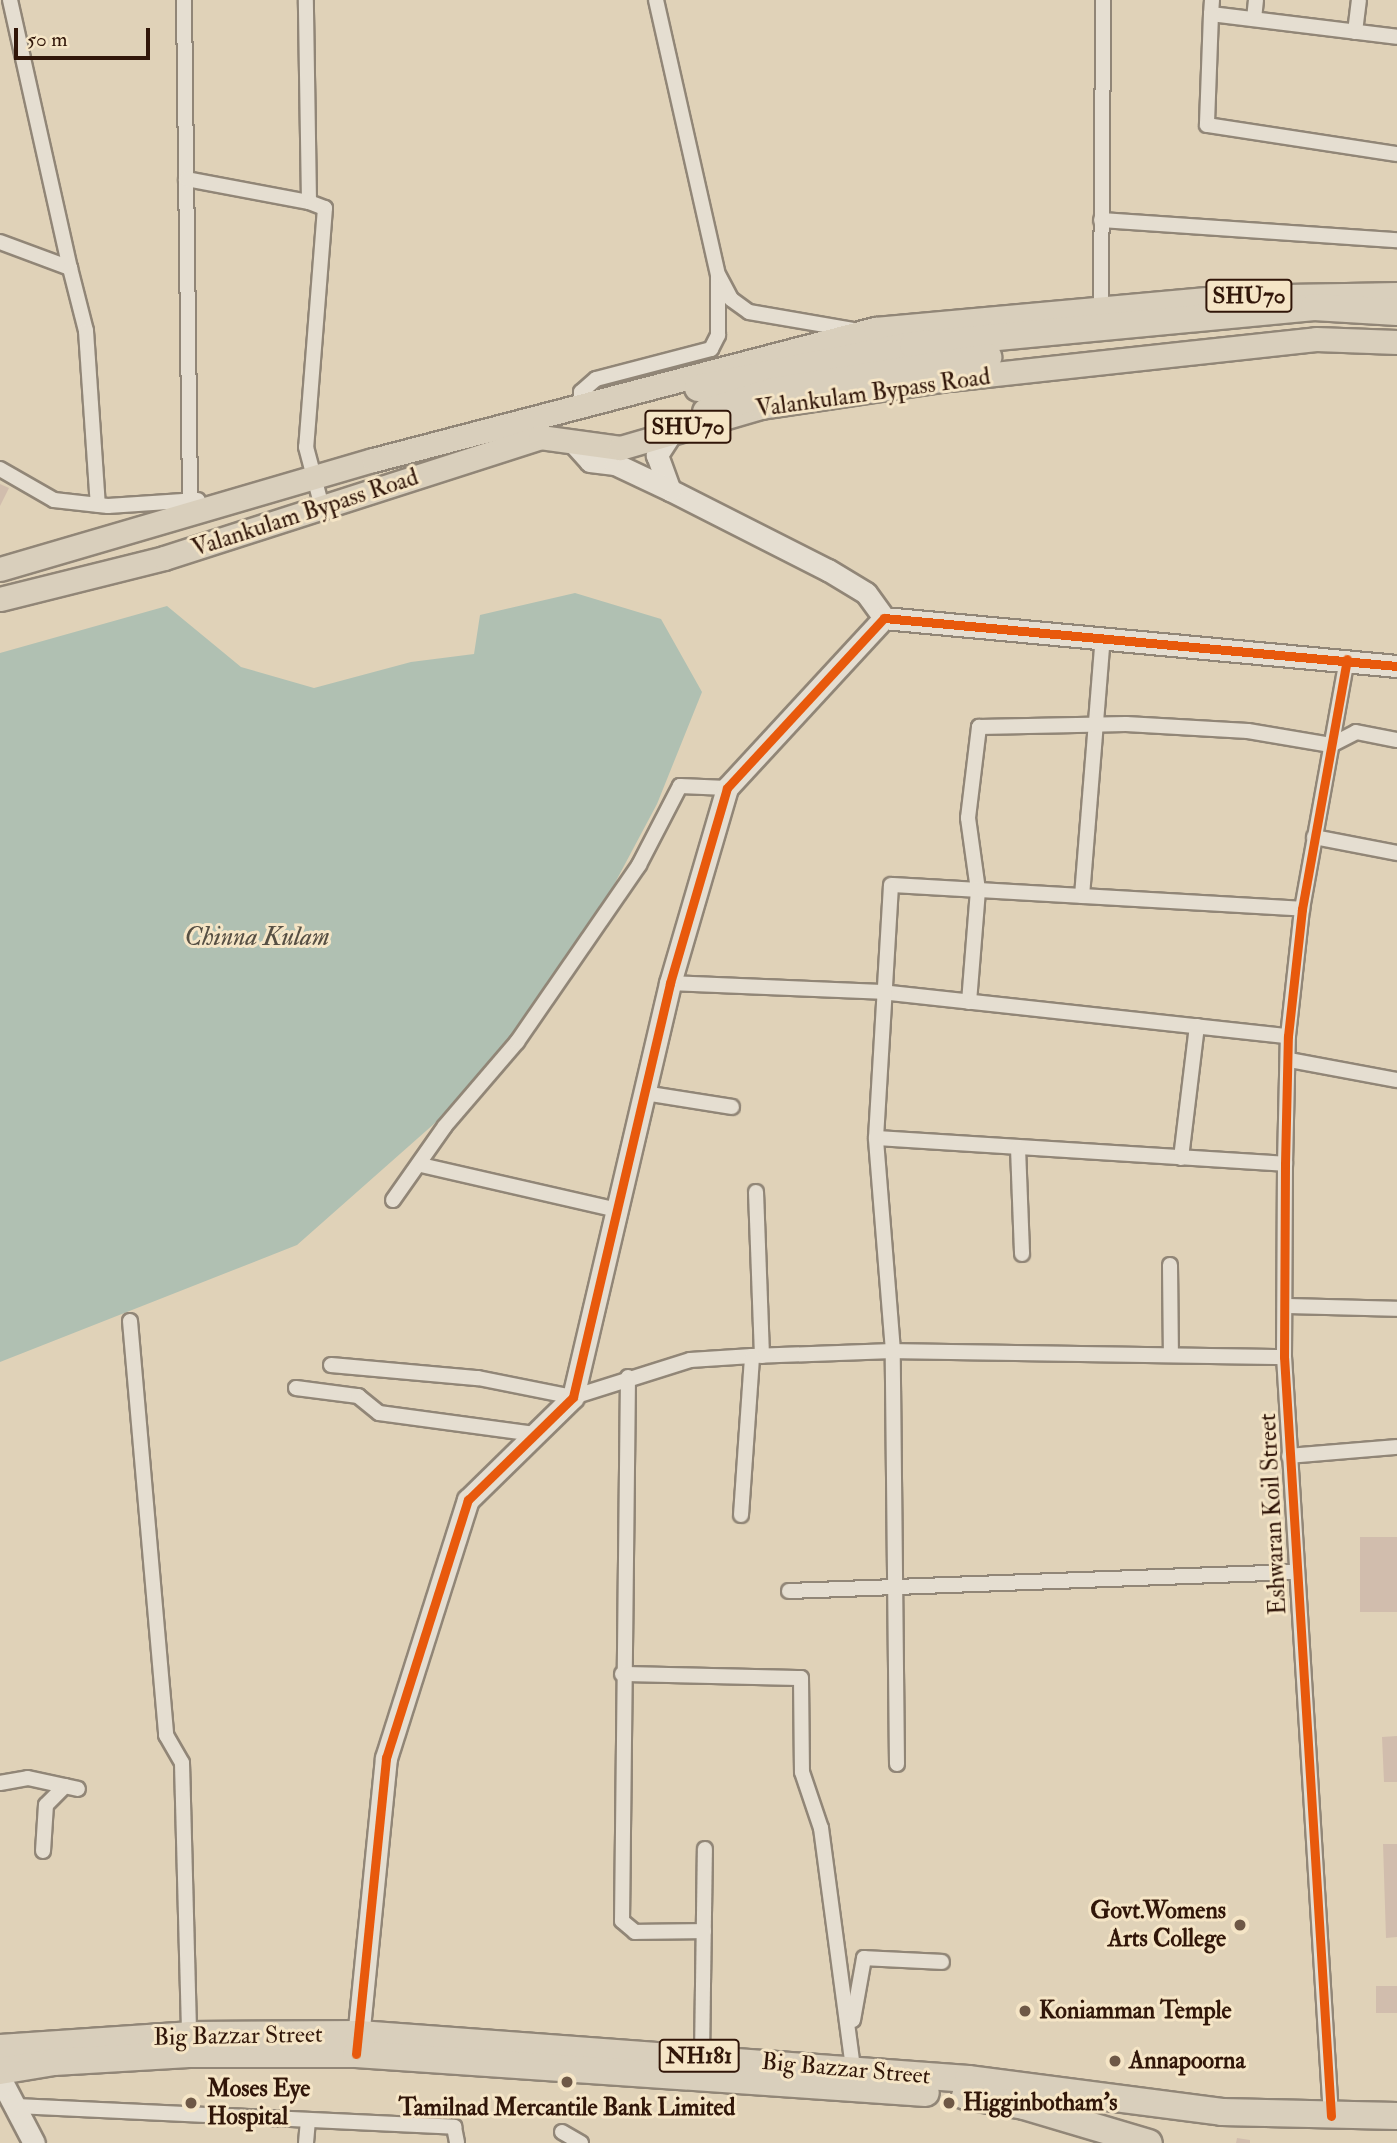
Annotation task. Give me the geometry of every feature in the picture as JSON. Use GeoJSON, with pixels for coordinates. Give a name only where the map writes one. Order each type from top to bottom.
{"type":"FeatureCollection","features":[{"type":"Feature","properties":{"kind":"highway"},"geometry":{"type":"LineString","coordinates":[[689,407],[913,345],[1314,307],[1397,312]]}},
{"type":"Feature","properties":{"kind":"highway"},"geometry":{"type":"LineString","coordinates":[[689,407],[914,364],[1319,323],[1397,328]]}},
{"type":"Feature","properties":{"kind":"highway","name":"Big Bazzar Street"},"geometry":{"type":"LineString","coordinates":[[0,2048],[189,2035],[702,2057],[853,2069],[1187,2108],[1331,2116],[1397,2116]]}},
{"type":"Feature","properties":{"kind":"highway","name":"Big Bazzar Street"},"geometry":{"type":"LineString","coordinates":[[0,2071],[54,2062],[358,2044],[967,2097],[1024,2106],[1149,2143]]}},
{"type":"Feature","properties":{"kind":"highway"},"geometry":{"type":"LineString","coordinates":[[1164,2143],[1166,2120],[1187,2108]]}},
{"type":"Feature","properties":{"kind":"main road","name":"Valankulam Bypass Road"},"geometry":{"type":"LineString","coordinates":[[0,599],[164,558],[541,437],[620,448],[689,407],[861,331],[1101,307],[1313,291],[1397,294]]}},
{"type":"Feature","properties":{"kind":"main road","name":"Valankulam Bypass Road"},"geometry":{"type":"LineString","coordinates":[[0,569],[581,406],[761,407],[949,379],[1316,339],[1397,342]]}},
{"type":"Feature","properties":{"kind":"main road"},"geometry":{"type":"LineString","coordinates":[[550,415],[549,430],[567,442]]}},
{"type":"Feature","properties":{"kind":"street"},"geometry":{"type":"LineString","coordinates":[[10,0],[86,331],[98,505]]}},
{"type":"Feature","properties":{"kind":"street"},"geometry":{"type":"LineString","coordinates":[[184,0],[190,501]]}},
{"type":"Feature","properties":{"kind":"street"},"geometry":{"type":"LineString","coordinates":[[306,0],[309,202]]}},
{"type":"Feature","properties":{"kind":"street"},"geometry":{"type":"LineString","coordinates":[[581,406],[581,392],[596,379],[711,349],[718,335],[718,275],[656,0]]}},
{"type":"Feature","properties":{"kind":"street"},"geometry":{"type":"LineString","coordinates":[[1101,307],[1103,0]]}},
{"type":"Feature","properties":{"kind":"street"},"geometry":{"type":"LineString","coordinates":[[1254,19],[1256,0]]}},
{"type":"Feature","properties":{"kind":"street"},"geometry":{"type":"LineString","coordinates":[[1355,32],[1359,0]]}},
{"type":"Feature","properties":{"kind":"street"},"geometry":{"type":"LineString","coordinates":[[1397,37],[1254,19],[1212,7],[1207,125],[1397,154]]}},
{"type":"Feature","properties":{"kind":"street"},"geometry":{"type":"LineString","coordinates":[[186,179],[309,202],[325,208],[306,447],[311,481],[322,507]]}},
{"type":"Feature","properties":{"kind":"street"},"geometry":{"type":"LineString","coordinates":[[1101,220],[1397,240]]}},
{"type":"Feature","properties":{"kind":"street"},"geometry":{"type":"LineString","coordinates":[[0,242],[70,268]]}},
{"type":"Feature","properties":{"kind":"street"},"geometry":{"type":"LineString","coordinates":[[718,275],[731,299],[749,312],[861,331]]}},
{"type":"Feature","properties":{"kind":"street"},"geometry":{"type":"LineString","coordinates":[[670,490],[657,456],[689,407]]}},
{"type":"Feature","properties":{"kind":"street"},"geometry":{"type":"LineString","coordinates":[[567,442],[590,461],[615,464],[828,570],[866,593],[884,618],[1347,659],[1397,666]]}},
{"type":"Feature","properties":{"kind":"street"},"geometry":{"type":"LineString","coordinates":[[0,469],[54,500],[98,505],[218,498],[232,504]]}},
{"type":"Feature","properties":{"kind":"street"},"geometry":{"type":"LineString","coordinates":[[573,1397],[670,983],[727,788],[884,618]]}},
{"type":"Feature","properties":{"kind":"street"},"geometry":{"type":"LineString","coordinates":[[1082,896],[1103,637]]}},
{"type":"Feature","properties":{"kind":"street","name":"Eshwaran Koil Street"},"geometry":{"type":"LineString","coordinates":[[1331,2116],[1295,1572],[1284,1357],[1285,1164],[1288,1036],[1302,909],[1347,659]]}},
{"type":"Feature","properties":{"kind":"street"},"geometry":{"type":"LineString","coordinates":[[969,1002],[978,890],[968,818],[979,727],[1248,731],[1331,745],[1356,732],[1397,740]]}},
{"type":"Feature","properties":{"kind":"street"},"geometry":{"type":"LineString","coordinates":[[393,1200],[421,1165],[444,1126],[517,1042],[639,864],[680,786],[727,788]]}},
{"type":"Feature","properties":{"kind":"street"},"geometry":{"type":"LineString","coordinates":[[1314,837],[1397,853]]}},
{"type":"Feature","properties":{"kind":"street"},"geometry":{"type":"LineString","coordinates":[[897,1764],[900,1587],[892,1351],[876,1138],[881,992],[891,885],[1302,909]]}},
{"type":"Feature","properties":{"kind":"street"},"geometry":{"type":"LineString","coordinates":[[670,983],[881,992],[1288,1036]]}},
{"type":"Feature","properties":{"kind":"street"},"geometry":{"type":"LineString","coordinates":[[1181,1158],[1197,1026]]}},
{"type":"Feature","properties":{"kind":"street"},"geometry":{"type":"LineString","coordinates":[[1289,1060],[1397,1080]]}},
{"type":"Feature","properties":{"kind":"street"},"geometry":{"type":"LineString","coordinates":[[644,1093],[732,1107]]}},
{"type":"Feature","properties":{"kind":"street"},"geometry":{"type":"LineString","coordinates":[[876,1138],[1285,1164]]}},
{"type":"Feature","properties":{"kind":"street"},"geometry":{"type":"LineString","coordinates":[[1018,1147],[1022,1254]]}},
{"type":"Feature","properties":{"kind":"street"},"geometry":{"type":"LineString","coordinates":[[421,1165],[617,1210]]}},
{"type":"Feature","properties":{"kind":"street"},"geometry":{"type":"LineString","coordinates":[[741,1515],[757,1356],[756,1192]]}},
{"type":"Feature","properties":{"kind":"street"},"geometry":{"type":"LineString","coordinates":[[1170,1265],[1171,1355]]}},
{"type":"Feature","properties":{"kind":"street"},"geometry":{"type":"LineString","coordinates":[[1285,1306],[1397,1308]]}},
{"type":"Feature","properties":{"kind":"street"},"geometry":{"type":"LineString","coordinates":[[130,1321],[166,1735],[182,1763],[189,2035]]}},
{"type":"Feature","properties":{"kind":"street"},"geometry":{"type":"LineString","coordinates":[[358,2044],[386,1758],[468,1500],[573,1397],[628,1377],[690,1360],[757,1356],[892,1351],[1284,1357]]}},
{"type":"Feature","properties":{"kind":"street"},"geometry":{"type":"LineString","coordinates":[[331,1365],[478,1378],[573,1397]]}},
{"type":"Feature","properties":{"kind":"street"},"geometry":{"type":"LineString","coordinates":[[628,1377],[622,1674],[625,1929],[704,1931]]}},
{"type":"Feature","properties":{"kind":"street"},"geometry":{"type":"LineString","coordinates":[[296,1388],[358,1396],[379,1413],[535,1434]]}},
{"type":"Feature","properties":{"kind":"street"},"geometry":{"type":"LineString","coordinates":[[1289,1456],[1397,1447]]}},
{"type":"Feature","properties":{"kind":"street"},"geometry":{"type":"LineString","coordinates":[[789,1591],[1295,1572]]}},
{"type":"Feature","properties":{"kind":"street"},"geometry":{"type":"LineString","coordinates":[[622,1674],[802,1678],[802,1772],[821,1828],[853,2069]]}},
{"type":"Feature","properties":{"kind":"street"},"geometry":{"type":"LineString","coordinates":[[0,1783],[28,1778],[71,1787],[46,1805],[43,1851]]}},
{"type":"Feature","properties":{"kind":"street"},"geometry":{"type":"LineString","coordinates":[[702,2057],[705,1849]]}},
{"type":"Feature","properties":{"kind":"street"},"geometry":{"type":"LineString","coordinates":[[850,2031],[864,1958],[942,1962]]}},
{"type":"Feature","properties":{"kind":"street"},"geometry":{"type":"LineString","coordinates":[[0,2078],[34,2143]]}},
{"type":"Feature","properties":{"kind":"street"},"geometry":{"type":"LineString","coordinates":[[16,2106],[454,2127],[457,2143]]}},
{"type":"Feature","properties":{"kind":"street"},"geometry":{"type":"LineString","coordinates":[[306,2143],[308,2122]]}},
{"type":"Feature","properties":{"kind":"street"},"geometry":{"type":"LineString","coordinates":[[562,2132],[581,2143]]}},
{"type":"Feature","properties":{"kind":"water","name":"Chinna Kulam"},"geometry":{"type":"Polygon","coordinates":[[[575,593],[661,619],[702,692],[657,804],[576,956],[452,1108],[297,1245],[0,1362],[0,653],[167,606],[241,667],[314,688],[411,662],[474,654],[480,615],[575,593]]]}},
{"type":"Feature","properties":{"kind":"building"},"geometry":{"type":"Polygon","coordinates":[[[0,484],[9,488],[0,506],[0,484]]]}},
{"type":"Feature","properties":{"kind":"building"},"geometry":{"type":"Polygon","coordinates":[[[1360,1537],[1397,1537],[1397,1612],[1360,1612],[1360,1537]]]}},
{"type":"Feature","properties":{"kind":"building"},"geometry":{"type":"Polygon","coordinates":[[[1397,1736],[1397,1782],[1384,1782],[1382,1737],[1397,1736]]]}},
{"type":"Feature","properties":{"kind":"building"},"geometry":{"type":"Polygon","coordinates":[[[1383,1844],[1397,1844],[1397,1937],[1386,1938],[1383,1844]]]}},
{"type":"Feature","properties":{"kind":"building"},"geometry":{"type":"Polygon","coordinates":[[[1376,1986],[1397,1986],[1397,2013],[1376,2013],[1376,1986]]]}},
{"type":"Feature","properties":{"kind":"building"},"geometry":{"type":"Polygon","coordinates":[[[1237,2138],[1250,2140],[1250,2143],[1236,2143],[1237,2138]]]}},
{"type":"Feature","properties":{"kind":"cycle path"},"geometry":{"type":"LineString","coordinates":[[356,2054],[386,1758],[468,1500],[573,1397],[670,983],[727,788],[884,618],[1397,666]]}},
{"type":"Feature","properties":{"kind":"cycle path"},"geometry":{"type":"LineString","coordinates":[[1331,2116],[1284,1357],[1285,1164],[1288,1036],[1302,909],[1347,659]]}},
{"type":"Feature","properties":{"kind":"place","name":"Govt.Womens Arts College"},"geometry":{"type":"Point","coordinates":[1240,1925]}},
{"type":"Feature","properties":{"kind":"place","name":"Koniamman Temple"},"geometry":{"type":"Point","coordinates":[1025,2011]}},
{"type":"Feature","properties":{"kind":"place","name":"Annapoorna"},"geometry":{"type":"Point","coordinates":[1115,2061]}},
{"type":"Feature","properties":{"kind":"place","name":"Tamilnad Mercantile Bank Limited"},"geometry":{"type":"Point","coordinates":[567,2082]}},
{"type":"Feature","properties":{"kind":"place","name":"Moses Eye Hospital"},"geometry":{"type":"Point","coordinates":[191,2103]}},
{"type":"Feature","properties":{"kind":"place","name":"Higginbotham's"},"geometry":{"type":"Point","coordinates":[949,2103]}}]}
